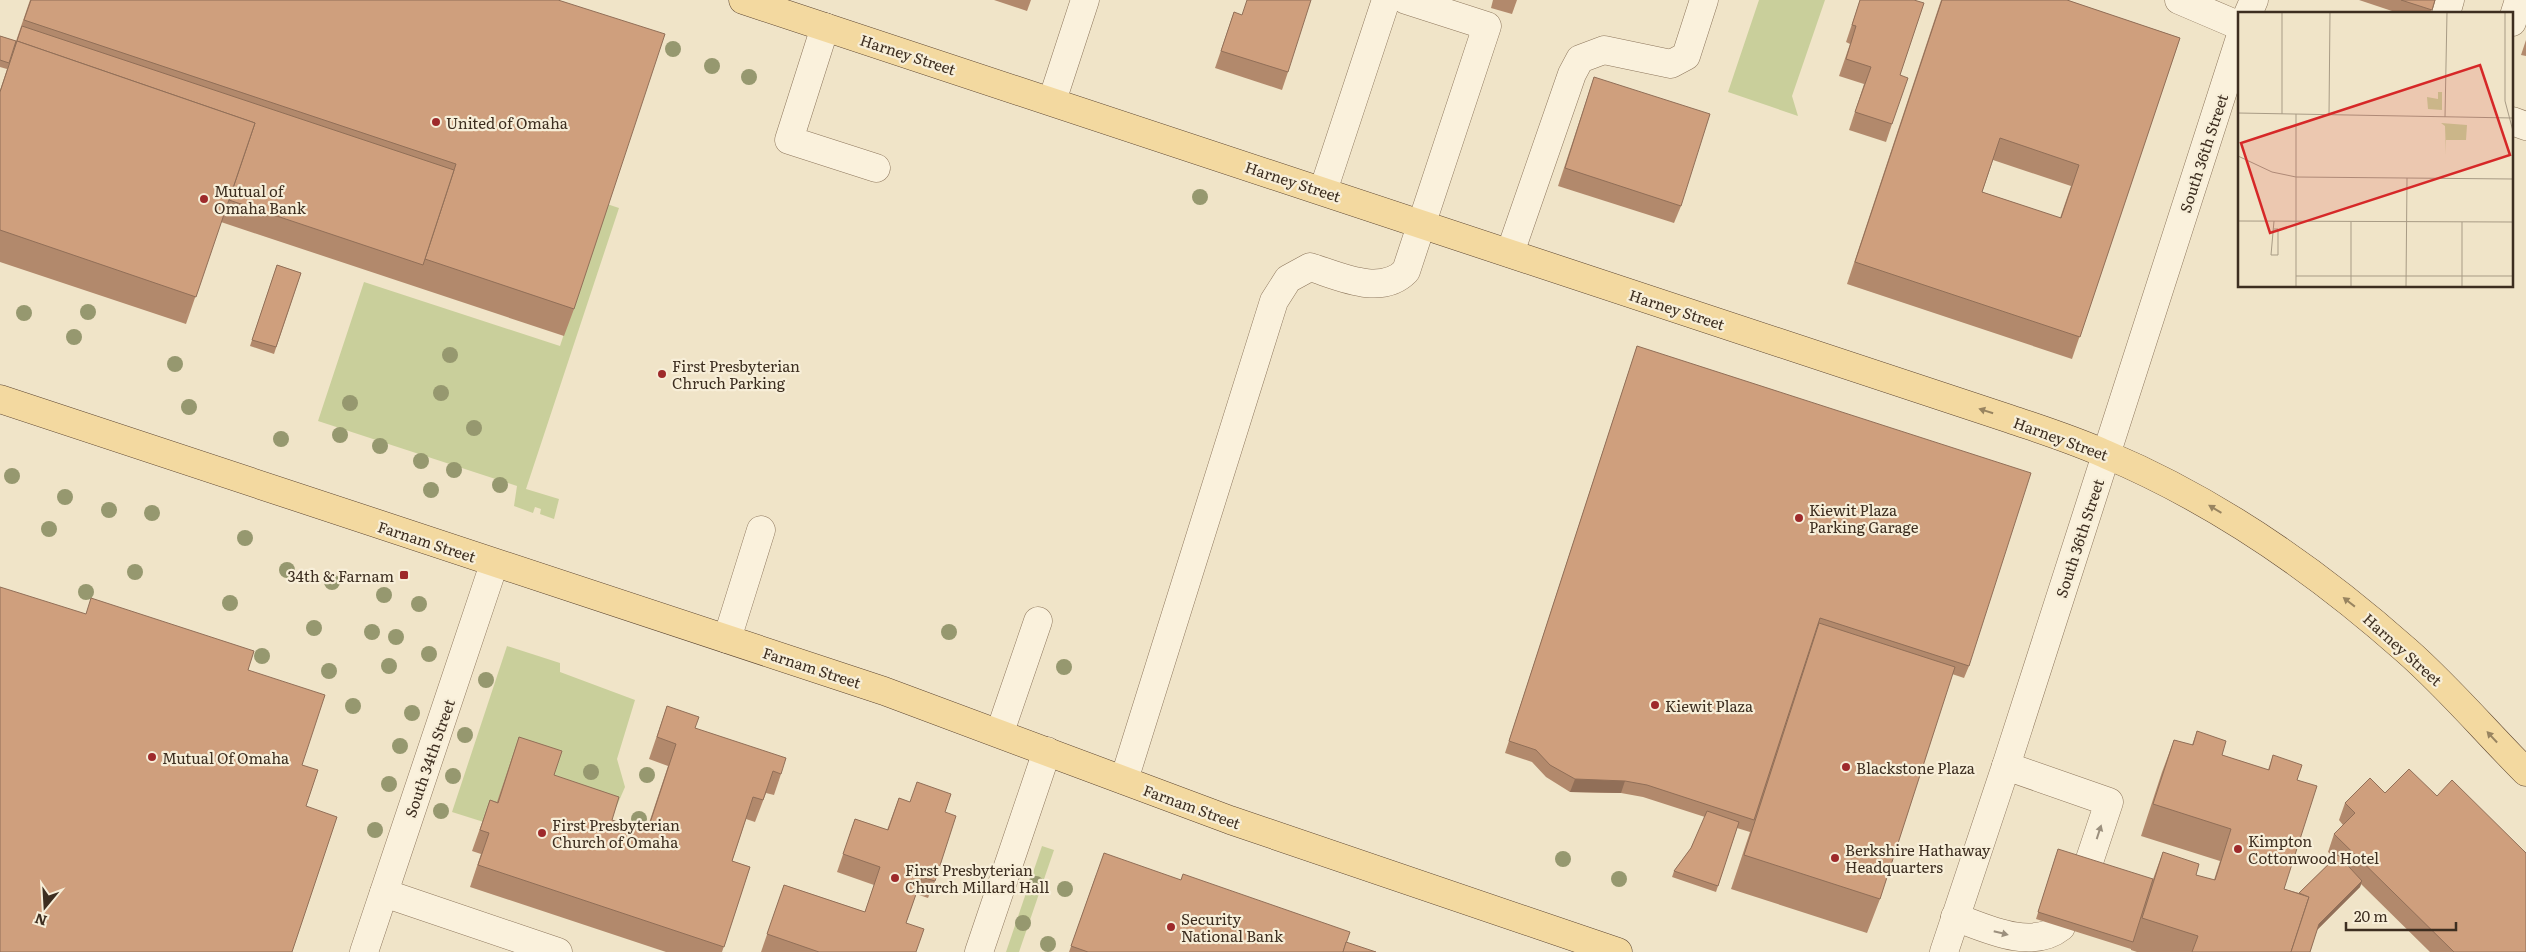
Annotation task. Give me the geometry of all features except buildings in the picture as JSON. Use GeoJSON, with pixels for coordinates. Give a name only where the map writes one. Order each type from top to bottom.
{"type":"FeatureCollection","features":[{"type":"Feature","properties":{"kind":"main road","name":"Harney Street"},"geometry":{"type":"LineString","coordinates":[[742,0],[2010,419],[2105,453],[2206,504],[2322,581],[2393,639],[2446,687],[2526,772]]}},
{"type":"Feature","properties":{"kind":"main road","name":"Farnam Street"},"geometry":{"type":"LineString","coordinates":[[0,400],[494,564],[884,690],[1230,820],[1604,950]]}},
{"type":"Feature","properties":{"kind":"street"},"geometry":{"type":"LineString","coordinates":[[1052,102],[1085,0]]}},
{"type":"Feature","properties":{"kind":"street"},"geometry":{"type":"LineString","coordinates":[[1323,191],[1386,0]]}},
{"type":"Feature","properties":{"kind":"street"},"geometry":{"type":"LineString","coordinates":[[1124,780],[1274,302],[1288,279],[1310,268],[1352,280],[1378,284],[1391,282],[1406,272],[1487,26],[1406,0]]}},
{"type":"Feature","properties":{"kind":"street"},"geometry":{"type":"LineString","coordinates":[[1510,253],[1572,74],[1580,59],[1604,50],[1671,64],[1686,56],[1704,0]]}},
{"type":"Feature","properties":{"kind":"street"},"geometry":{"type":"LineString","coordinates":[[2179,0],[2238,25]]}},
{"type":"Feature","properties":{"kind":"street"},"geometry":{"type":"LineString","coordinates":[[2249,12],[2254,0]]}},
{"type":"Feature","properties":{"kind":"street"},"geometry":{"type":"LineString","coordinates":[[2514,16],[2520,0]]}},
{"type":"Feature","properties":{"kind":"street"},"geometry":{"type":"LineString","coordinates":[[825,27],[789,140],[876,168]]}},
{"type":"Feature","properties":{"kind":"street","name":"South 36th Street"},"geometry":{"type":"LineString","coordinates":[[1944,952],[2006,766],[2105,453],[2238,44]]}},
{"type":"Feature","properties":{"kind":"street"},"geometry":{"type":"LineString","coordinates":[[2514,122],[2526,126]]}},
{"type":"Feature","properties":{"kind":"street"},"geometry":{"type":"LineString","coordinates":[[728,639],[761,530]]}},
{"type":"Feature","properties":{"kind":"street","name":"South 34th Street"},"geometry":{"type":"LineString","coordinates":[[364,952],[494,564]]}},
{"type":"Feature","properties":{"kind":"street"},"geometry":{"type":"LineString","coordinates":[[1000,732],[1038,621]]}},
{"type":"Feature","properties":{"kind":"street"},"geometry":{"type":"LineString","coordinates":[[979,952],[1047,751]]}},
{"type":"Feature","properties":{"kind":"street"},"geometry":{"type":"LineString","coordinates":[[2006,766],[2109,802],[2089,862]]}},
{"type":"Feature","properties":{"kind":"street"},"geometry":{"type":"LineString","coordinates":[[384,893],[558,952]]}},
{"type":"Feature","properties":{"kind":"street"},"geometry":{"type":"LineString","coordinates":[[1955,917],[2010,935],[2043,936],[2060,927]]}},
{"type":"Feature","properties":{"kind":"green space"},"geometry":{"type":"Polygon","coordinates":[[[1759,0],[1825,0],[1792,96],[1798,116],[1728,92],[1759,0]]]}},
{"type":"Feature","properties":{"kind":"green space"},"geometry":{"type":"Polygon","coordinates":[[[607,204],[619,208],[526,489],[559,499],[554,519],[540,514],[541,509],[535,507],[533,513],[514,506],[517,486],[318,421],[364,282],[560,346],[607,204]]]}},
{"type":"Feature","properties":{"kind":"green space"},"geometry":{"type":"Polygon","coordinates":[[[507,646],[560,663],[560,672],[635,700],[617,759],[625,787],[611,819],[490,824],[452,812],[507,646]]]}},
{"type":"Feature","properties":{"kind":"green space"},"geometry":{"type":"Polygon","coordinates":[[[1042,846],[1054,850],[1019,952],[1006,952],[1042,846]]]}},
{"type":"Feature","properties":{"kind":"place","name":"United of Omaha"},"geometry":{"type":"Point","coordinates":[436,122]}},
{"type":"Feature","properties":{"kind":"place","name":"Mutual of Omaha Bank"},"geometry":{"type":"Point","coordinates":[204,199]}},
{"type":"Feature","properties":{"kind":"place","name":"First Presbyterian Chruch Parking"},"geometry":{"type":"Point","coordinates":[662,374]}},
{"type":"Feature","properties":{"kind":"place","name":"Kiewit Plaza Parking Garage"},"geometry":{"type":"Point","coordinates":[1799,518]}},
{"type":"Feature","properties":{"kind":"place","name":"34th & Farnam"},"geometry":{"type":"Point","coordinates":[404,575]}},
{"type":"Feature","properties":{"kind":"place","name":"Kiewit Plaza"},"geometry":{"type":"Point","coordinates":[1655,705]}},
{"type":"Feature","properties":{"kind":"place","name":"Mutual Of Omaha"},"geometry":{"type":"Point","coordinates":[152,757]}},
{"type":"Feature","properties":{"kind":"place","name":"Blackstone Plaza"},"geometry":{"type":"Point","coordinates":[1846,767]}},
{"type":"Feature","properties":{"kind":"place","name":"First Presbyterian Church of Omaha"},"geometry":{"type":"Point","coordinates":[542,833]}},
{"type":"Feature","properties":{"kind":"place","name":"Kimpton Cottonwood Hotel"},"geometry":{"type":"Point","coordinates":[2238,849]}},
{"type":"Feature","properties":{"kind":"place","name":"Berkshire Hathaway Headquarters"},"geometry":{"type":"Point","coordinates":[1835,858]}},
{"type":"Feature","properties":{"kind":"place","name":"First Presbyterian Church Millard Hall"},"geometry":{"type":"Point","coordinates":[895,878]}},
{"type":"Feature","properties":{"kind":"place","name":"Security National Bank"},"geometry":{"type":"Point","coordinates":[1171,927]}}]}
